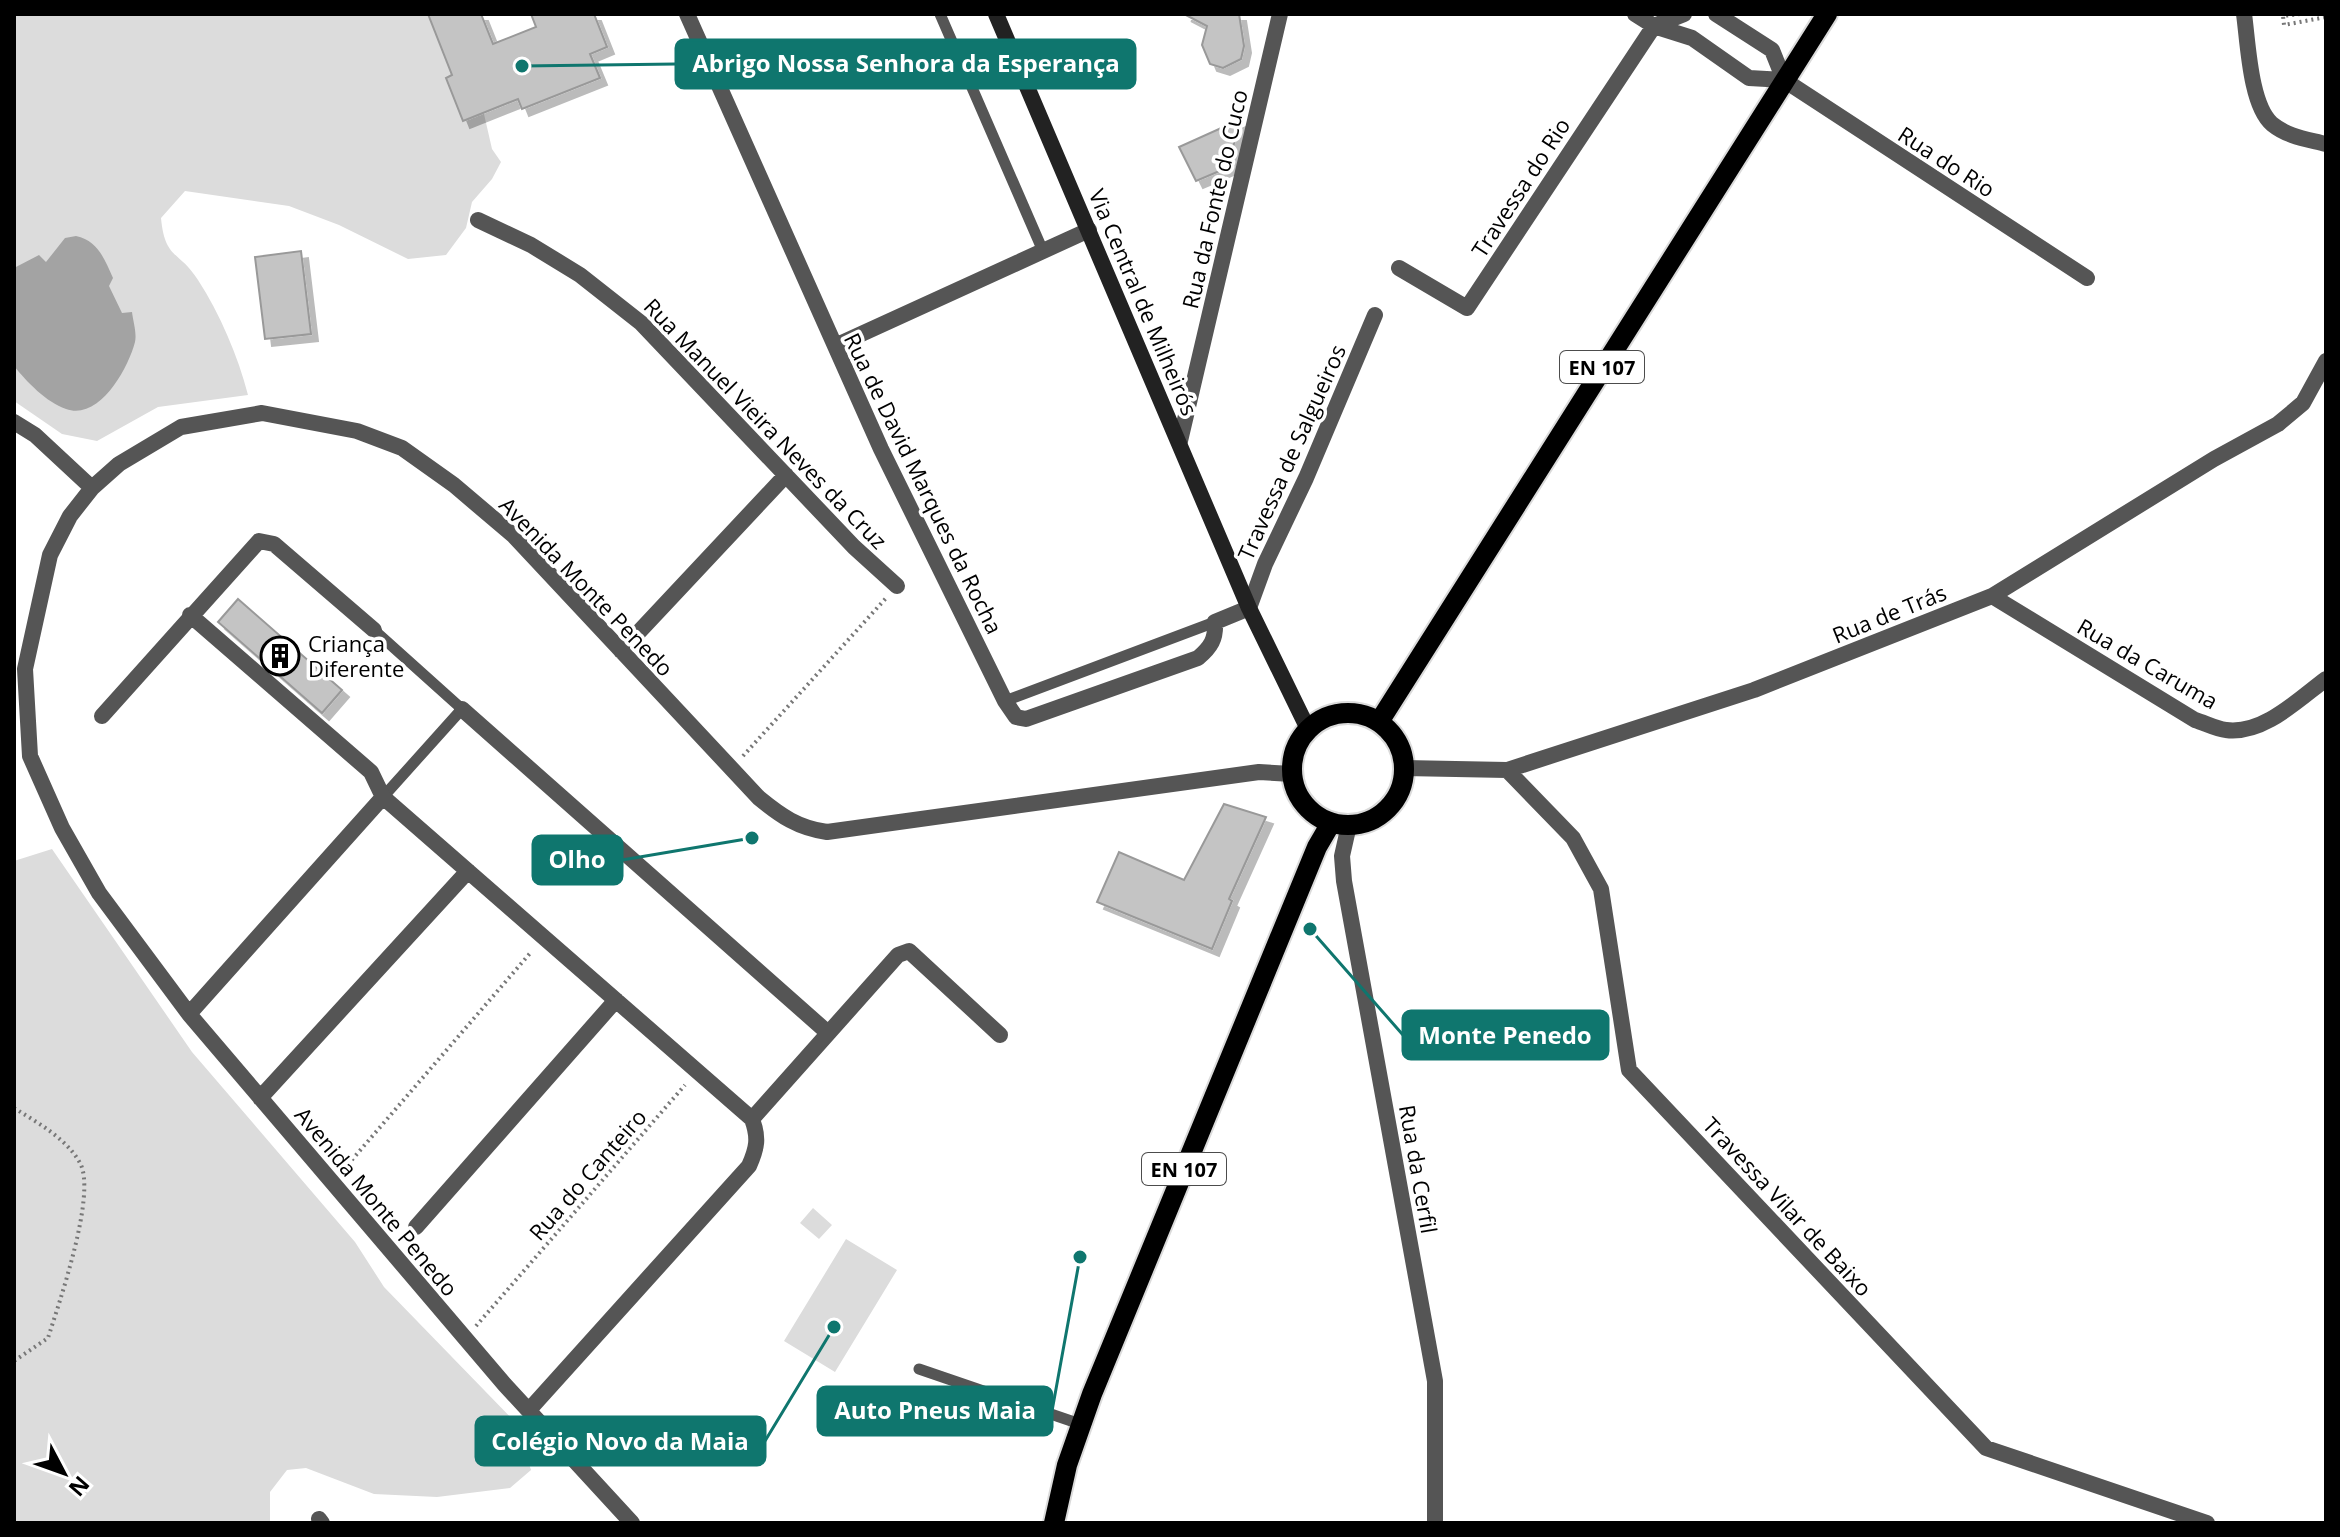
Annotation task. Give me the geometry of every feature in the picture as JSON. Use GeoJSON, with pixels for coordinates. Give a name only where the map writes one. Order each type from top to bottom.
{"type":"FeatureCollection","features":[{"type":"Feature","properties":{"kind":"main road","name":"EN 107"},"geometry":{"type":"LineString","coordinates":[[1379,722],[1827,14]]}},
{"type":"Feature","properties":{"kind":"main road"},"geometry":{"type":"LineString","coordinates":[[1335,714],[1366,715],[1379,722],[1398,742],[1404,768],[1399,793],[1384,812],[1373,819],[1340,824],[1309,809],[1295,787],[1292,774],[1295,750],[1308,729],[1335,714]]}},
{"type":"Feature","properties":{"kind":"main road","name":"EN 107"},"geometry":{"type":"LineString","coordinates":[[1054,1523],[1080,1424],[1311,860],[1340,824]]}},
{"type":"Feature","properties":{"kind":"street","name":"Rua de David Marques da Rocha"},"geometry":{"type":"LineString","coordinates":[[687,14],[881,449],[1005,701]]}},
{"type":"Feature","properties":{"kind":"street","name":"Via Central de Milheirós"},"geometry":{"type":"LineString","coordinates":[[996,14],[1249,608],[1308,729]]}},
{"type":"Feature","properties":{"kind":"street","name":"Rua da Fonte do Cuco"},"geometry":{"type":"LineString","coordinates":[[1180,441],[1280,14]]}},
{"type":"Feature","properties":{"kind":"street","name":"Rua do Rio"},"geometry":{"type":"LineString","coordinates":[[1635,14],[1654,26],[1692,38],[1749,78],[1784,80],[2087,278]]}},
{"type":"Feature","properties":{"kind":"street"},"geometry":{"type":"LineString","coordinates":[[1654,26],[1684,14]]}},
{"type":"Feature","properties":{"kind":"street","name":"Rua do Rio"},"geometry":{"type":"LineString","coordinates":[[1716,14],[1772,50],[1784,80]]}},
{"type":"Feature","properties":{"kind":"street"},"geometry":{"type":"LineString","coordinates":[[2244,14],[2256,94],[2270,123],[2292,136],[2326,144]]}},
{"type":"Feature","properties":{"kind":"street","name":"Travessa do Rio"},"geometry":{"type":"LineString","coordinates":[[1399,268],[1467,308],[1654,26]]}},
{"type":"Feature","properties":{"kind":"street","name":"Rua Manuel Vieira Neves da Cruz"},"geometry":{"type":"LineString","coordinates":[[478,220],[531,245],[580,275],[641,323],[897,586]]}},
{"type":"Feature","properties":{"kind":"street"},"geometry":{"type":"LineString","coordinates":[[835,346],[1089,230]]}},
{"type":"Feature","properties":{"kind":"street","name":"Travessa de Salgueiros"},"geometry":{"type":"LineString","coordinates":[[1249,608],[1265,564],[1375,315]]}},
{"type":"Feature","properties":{"kind":"street","name":"Rua de Trás"},"geometry":{"type":"LineString","coordinates":[[1404,768],[1507,770],[1754,690],[1992,596],[2214,459],[2278,424],[2303,403],[2326,361]]}},
{"type":"Feature","properties":{"kind":"street","name":"Avenida Monte Penedo"},"geometry":{"type":"LineString","coordinates":[[632,1523],[465,1338],[189,1014],[99,893],[62,828],[30,756],[25,669],[50,555],[70,516],[92,488],[151,443],[181,427],[218,418],[262,413],[357,431],[402,448],[454,485],[514,536],[731,769],[781,816],[805,829],[827,832],[1259,772],[1292,774]]}},
{"type":"Feature","properties":{"kind":"street"},"geometry":{"type":"LineString","coordinates":[[14,422],[35,435],[92,488]]}},
{"type":"Feature","properties":{"kind":"street"},"geometry":{"type":"LineString","coordinates":[[621,651],[786,475]]}},
{"type":"Feature","properties":{"kind":"street"},"geometry":{"type":"LineString","coordinates":[[102,716],[259,541],[274,544],[374,630]]}},
{"type":"Feature","properties":{"kind":"street","name":"Rua da Caruma"},"geometry":{"type":"LineString","coordinates":[[1992,596],[2195,720],[2225,730],[2250,729],[2284,710],[2326,679]]}},
{"type":"Feature","properties":{"kind":"street"},"geometry":{"type":"LineString","coordinates":[[1005,701],[1016,717],[1026,719],[1198,658],[1216,635],[1215,622],[1249,608]]}},
{"type":"Feature","properties":{"kind":"street"},"geometry":{"type":"LineString","coordinates":[[190,615],[371,772],[383,797],[752,1119],[757,1149],[749,1166],[529,1410]]}},
{"type":"Feature","properties":{"kind":"street"},"geometry":{"type":"LineString","coordinates":[[462,709],[827,1032]]}},
{"type":"Feature","properties":{"kind":"street","name":"Travessa Vilar de Baixo"},"geometry":{"type":"LineString","coordinates":[[1507,770],[1573,838],[1601,889],[1629,1070],[1986,1448],[2207,1523]]}},
{"type":"Feature","properties":{"kind":"street"},"geometry":{"type":"LineString","coordinates":[[189,1014],[383,797]]}},
{"type":"Feature","properties":{"kind":"street","name":"Rua da Cerfil"},"geometry":{"type":"LineString","coordinates":[[1340,824],[1344,881],[1435,1381],[1435,1523]]}},
{"type":"Feature","properties":{"kind":"street"},"geometry":{"type":"LineString","coordinates":[[260,1098],[468,871]]}},
{"type":"Feature","properties":{"kind":"street"},"geometry":{"type":"LineString","coordinates":[[752,1119],[898,955],[909,951],[1000,1035]]}},
{"type":"Feature","properties":{"kind":"street"},"geometry":{"type":"LineString","coordinates":[[416,1227],[616,1000]]}},
{"type":"Feature","properties":{"kind":"lane"},"geometry":{"type":"LineString","coordinates":[[940,14],[1043,251]]}},
{"type":"Feature","properties":{"kind":"lane"},"geometry":{"type":"LineString","coordinates":[[1005,701],[1215,622]]}},
{"type":"Feature","properties":{"kind":"lane"},"geometry":{"type":"LineString","coordinates":[[374,630],[462,709],[383,797]]}},
{"type":"Feature","properties":{"kind":"lane"},"geometry":{"type":"LineString","coordinates":[[919,1369],[1080,1424]]}},
{"type":"Feature","properties":{"kind":"path"},"geometry":{"type":"LineString","coordinates":[[2300,14],[2283,16],[2284,25],[2326,17]]}},
{"type":"Feature","properties":{"kind":"path"},"geometry":{"type":"LineString","coordinates":[[731,769],[897,586]]}},
{"type":"Feature","properties":{"kind":"path"},"geometry":{"type":"LineString","coordinates":[[332,1182],[544,937]]}},
{"type":"Feature","properties":{"kind":"path","name":"Rua do Canteiro"},"geometry":{"type":"LineString","coordinates":[[465,1338],[697,1071]]}},
{"type":"Feature","properties":{"kind":"path"},"geometry":{"type":"LineString","coordinates":[[14,1108],[52,1131],[81,1165],[86,1193],[48,1338],[14,1361]]}},
{"type":"Feature","properties":{"kind":"shaded area"},"geometry":{"type":"Polygon","coordinates":[[[16,14],[453,14],[445,59],[484,114],[492,149],[501,162],[492,179],[472,202],[466,228],[446,255],[408,259],[339,225],[289,206],[185,191],[161,218],[166,241],[174,254],[191,270],[214,307],[234,350],[248,395],[158,407],[97,441],[62,434],[14,401],[16,14]]]}},
{"type":"Feature","properties":{"kind":"shaded area"},"geometry":{"type":"Polygon","coordinates":[[[76,236],[90,242],[103,257],[113,278],[109,286],[122,313],[132,312],[136,335],[126,366],[110,390],[90,407],[78,411],[51,402],[14,366],[14,268],[39,255],[46,262],[65,238],[76,236]]]}},
{"type":"Feature","properties":{"kind":"shaded area"},"geometry":{"type":"Polygon","coordinates":[[[52,849],[192,1052],[355,1242],[384,1287],[515,1422],[531,1470],[510,1488],[437,1497],[374,1494],[306,1468],[287,1470],[270,1492],[270,1523],[14,1523],[14,861],[52,849]]]}},
{"type":"Feature","properties":{"kind":"shaded area"},"geometry":{"type":"Polygon","coordinates":[[[813,1208],[832,1225],[819,1239],[800,1223],[813,1208]]]}},
{"type":"Feature","properties":{"kind":"shaded area"},"geometry":{"type":"Polygon","coordinates":[[[846,1239],[897,1270],[835,1372],[784,1341],[846,1239]]]}},
{"type":"Feature","properties":{"kind":"building"},"geometry":{"type":"Polygon","coordinates":[[[428,14],[481,14],[493,44],[536,27],[531,14],[594,14],[607,47],[590,54],[600,78],[522,109],[518,99],[463,121],[446,78],[452,75],[428,14]]]}},
{"type":"Feature","properties":{"kind":"building"},"geometry":{"type":"Polygon","coordinates":[[[1184,14],[1239,14],[1244,46],[1241,59],[1223,68],[1210,64],[1202,45],[1207,26],[1184,14]]]}},
{"type":"Feature","properties":{"kind":"building"},"geometry":{"type":"Polygon","coordinates":[[[1239,120],[1229,167],[1196,181],[1179,147],[1239,120]]]}},
{"type":"Feature","properties":{"kind":"building"},"geometry":{"type":"Polygon","coordinates":[[[301,251],[311,334],[265,339],[255,257],[301,251]]]}},
{"type":"Feature","properties":{"kind":"building","name":"Criança Diferente"},"geometry":{"type":"Polygon","coordinates":[[[238,599],[342,690],[322,713],[218,622],[238,599]]]}},
{"type":"Feature","properties":{"kind":"building"},"geometry":{"type":"Polygon","coordinates":[[[1224,804],[1266,817],[1229,899],[1232,901],[1212,949],[1097,902],[1119,852],[1184,880],[1224,804]]]}},
{"type":"Feature","properties":{"kind":"place","name":"Abrigo Nossa Senhora da Esperança"},"geometry":{"type":"Point","coordinates":[522,66]}},
{"type":"Feature","properties":{"kind":"place","name":"Criança Diferente"},"geometry":{"type":"Point","coordinates":[280,656]}},
{"type":"Feature","properties":{"kind":"place","name":"Olho"},"geometry":{"type":"Point","coordinates":[752,838]}},
{"type":"Feature","properties":{"kind":"place","name":"Monte Penedo"},"geometry":{"type":"Point","coordinates":[1310,929]}},
{"type":"Feature","properties":{"kind":"place","name":"Auto Pneus Maia"},"geometry":{"type":"Point","coordinates":[1080,1257]}},
{"type":"Feature","properties":{"kind":"place","name":"Colégio Novo da Maia"},"geometry":{"type":"Point","coordinates":[834,1327]}}]}
